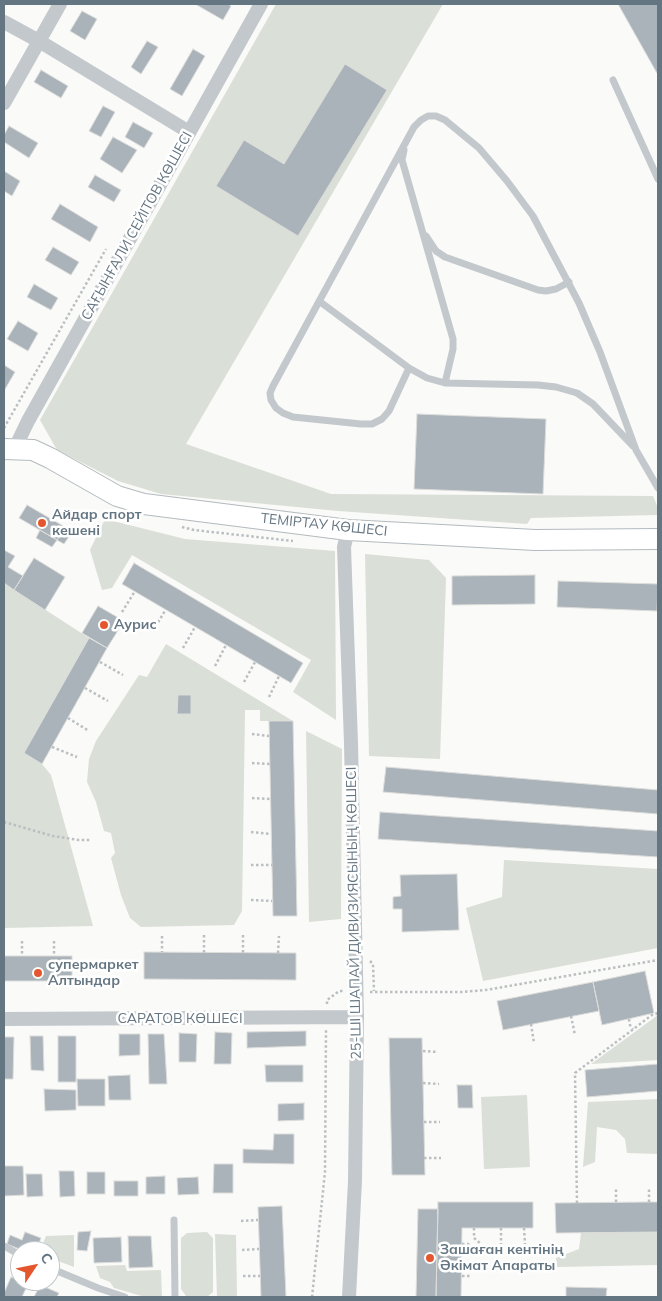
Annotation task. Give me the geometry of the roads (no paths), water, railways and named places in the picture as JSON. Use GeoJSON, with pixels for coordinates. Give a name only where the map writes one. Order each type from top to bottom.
{"type":"FeatureCollection","features":[{"type":"Feature","properties":{"kind":"street"},"geometry":{"type":"LineString","coordinates":[[4,103],[60,4]]}},
{"type":"Feature","properties":{"kind":"street","name":"САҒЫНҒАЛИ СЕЙІТОВ КӨШЕСІ"},"geometry":{"type":"LineString","coordinates":[[9,448],[28,421],[261,4]]}},
{"type":"Feature","properties":{"kind":"street"},"geometry":{"type":"LineString","coordinates":[[4,22],[39,40],[189,132]]}},
{"type":"Feature","properties":{"kind":"street","name":"ТЕМІРТАУ КӨШЕСІ"},"geometry":{"type":"LineString","coordinates":[[9,448],[33,450],[117,496],[144,504],[348,530],[535,540],[658,540]]}},
{"type":"Feature","properties":{"kind":"street","name":"25-ШІ ШАПАЙ ДИВИЗИЯСЫНЫҢ КӨШЕСІ"},"geometry":{"type":"LineString","coordinates":[[348,530],[344,547],[351,743],[357,1017],[355,1181],[349,1297]]}},
{"type":"Feature","properties":{"kind":"street","name":"САРАТОВ КӨШЕСІ"},"geometry":{"type":"LineString","coordinates":[[4,1019],[357,1017]]}},
{"type":"Feature","properties":{"kind":"lane"},"geometry":{"type":"LineString","coordinates":[[614,80],[658,179]]}},
{"type":"Feature","properties":{"kind":"lane"},"geometry":{"type":"LineString","coordinates":[[410,368],[389,410],[382,419],[372,424],[293,417],[276,408],[271,400],[270,393],[414,127],[428,116],[436,116],[445,120],[479,148],[507,180],[533,216],[569,282],[600,352],[636,450],[658,488]]}},
{"type":"Feature","properties":{"kind":"lane"},"geometry":{"type":"LineString","coordinates":[[405,144],[402,160],[453,339],[454,349],[445,383]]}},
{"type":"Feature","properties":{"kind":"lane"},"geometry":{"type":"LineString","coordinates":[[422,230],[436,251],[445,257],[538,290],[556,289],[569,282]]}},
{"type":"Feature","properties":{"kind":"lane"},"geometry":{"type":"LineString","coordinates":[[320,301],[410,368],[427,378],[445,383],[538,385],[556,387],[576,393],[593,404],[636,450]]}},
{"type":"Feature","properties":{"kind":"lane"},"geometry":{"type":"LineString","coordinates":[[174,1220],[175,1297]]}},
{"type":"Feature","properties":{"kind":"lane"},"geometry":{"type":"LineString","coordinates":[[60,1272],[125,1297]]}},
{"type":"Feature","properties":{"kind":"place","name":"Айдар спорт кешені"},"geometry":{"type":"Point","coordinates":[42,523]}},
{"type":"Feature","properties":{"kind":"place","name":"Аурис"},"geometry":{"type":"Point","coordinates":[104,625]}},
{"type":"Feature","properties":{"kind":"place","name":"супермаркет Алтындар"},"geometry":{"type":"Point","coordinates":[38,973]}},
{"type":"Feature","properties":{"kind":"place","name":"Зашаған кентінің Әкімат Апараты"},"geometry":{"type":"Point","coordinates":[430,1258]}}]}
